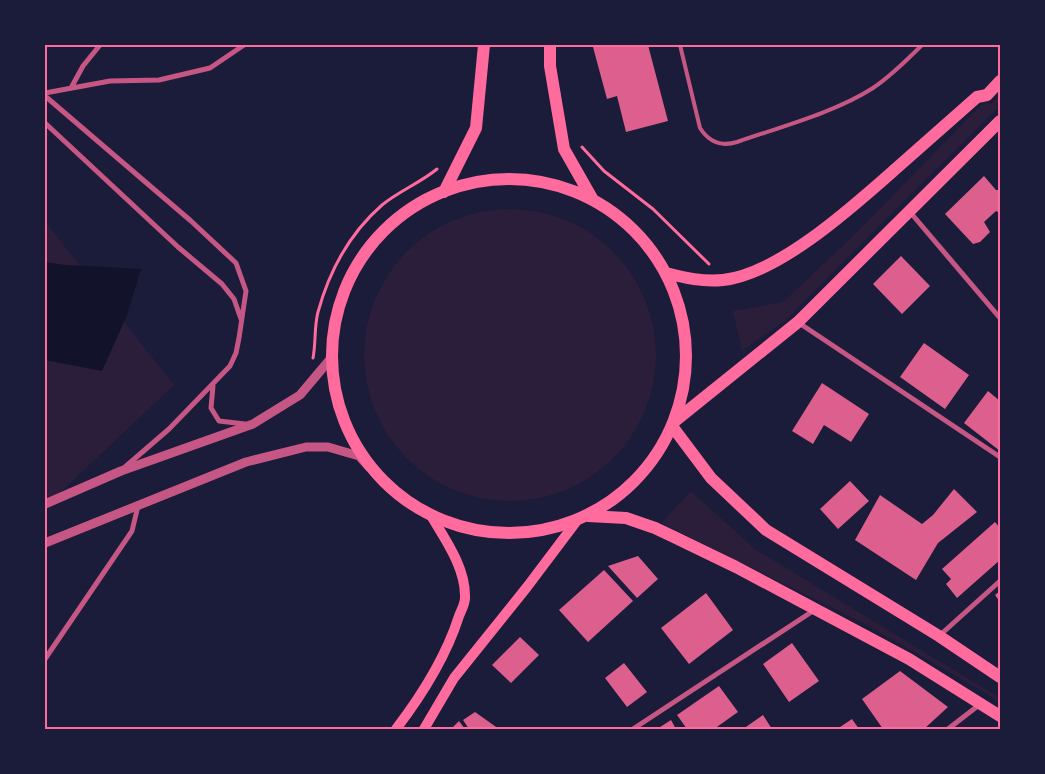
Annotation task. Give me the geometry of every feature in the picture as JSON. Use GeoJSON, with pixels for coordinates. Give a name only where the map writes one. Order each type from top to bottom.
{"type":"FeatureCollection","features":[{"type":"Feature","properties":{"kind":"main road"},"geometry":{"type":"LineString","coordinates":[[444,192],[476,128],[484,45]]}},
{"type":"Feature","properties":{"kind":"main road"},"geometry":{"type":"LineString","coordinates":[[550,45],[550,66],[564,149],[593,200]]}},
{"type":"Feature","properties":{"kind":"main road"},"geometry":{"type":"LineString","coordinates":[[666,273],[687,279],[724,280],[754,271],[788,254],[859,201],[977,97],[987,95],[1000,81]]}},
{"type":"Feature","properties":{"kind":"main road"},"geometry":{"type":"LineString","coordinates":[[673,423],[798,322],[1000,121]]}},
{"type":"Feature","properties":{"kind":"main road"},"geometry":{"type":"LineString","coordinates":[[516,179],[540,181],[572,190],[593,200],[617,214],[639,234],[655,253],[679,304],[685,329],[688,353],[683,389],[673,423],[645,470],[626,489],[588,516],[576,522],[548,530],[522,534],[496,534],[466,528],[430,514],[408,502],[369,467],[350,434],[339,407],[334,386],[332,357],[334,328],[343,294],[355,269],[370,245],[390,225],[416,205],[462,185],[483,181],[516,179]]}},
{"type":"Feature","properties":{"kind":"main road"},"geometry":{"type":"LineString","coordinates":[[673,423],[712,478],[766,530],[939,636],[1000,677]]}},
{"type":"Feature","properties":{"kind":"main road"},"geometry":{"type":"LineString","coordinates":[[396,729],[416,703],[452,638],[465,599],[462,573],[448,544],[430,514]]}},
{"type":"Feature","properties":{"kind":"main road"},"geometry":{"type":"LineString","coordinates":[[588,516],[626,518],[656,528],[736,567],[909,659],[1000,716]]}},
{"type":"Feature","properties":{"kind":"main road"},"geometry":{"type":"LineString","coordinates":[[424,729],[454,678],[576,522]]}},
{"type":"Feature","properties":{"kind":"street"},"geometry":{"type":"LineString","coordinates":[[71,88],[83,66],[100,45]]}},
{"type":"Feature","properties":{"kind":"street"},"geometry":{"type":"LineString","coordinates":[[45,95],[110,81],[159,80],[210,68],[244,45]]}},
{"type":"Feature","properties":{"kind":"street"},"geometry":{"type":"LineString","coordinates":[[45,95],[191,220],[236,263],[246,290],[238,346],[230,366],[169,429],[121,471]]}},
{"type":"Feature","properties":{"kind":"street"},"geometry":{"type":"LineString","coordinates":[[45,123],[178,247],[222,284],[234,299],[242,321]]}},
{"type":"Feature","properties":{"kind":"street"},"geometry":{"type":"LineString","coordinates":[[910,210],[1000,318]]}},
{"type":"Feature","properties":{"kind":"street"},"geometry":{"type":"LineString","coordinates":[[798,322],[1000,457]]}},
{"type":"Feature","properties":{"kind":"street"},"geometry":{"type":"LineString","coordinates":[[45,504],[121,471],[253,424],[300,395],[332,357]]}},
{"type":"Feature","properties":{"kind":"street"},"geometry":{"type":"LineString","coordinates":[[214,384],[211,408],[219,421],[253,424]]}},
{"type":"Feature","properties":{"kind":"street"},"geometry":{"type":"LineString","coordinates":[[45,543],[246,462],[306,447],[328,447],[359,456],[369,467]]}},
{"type":"Feature","properties":{"kind":"street"},"geometry":{"type":"LineString","coordinates":[[45,660],[132,531],[138,505]]}},
{"type":"Feature","properties":{"kind":"street"},"geometry":{"type":"LineString","coordinates":[[939,636],[1000,581]]}},
{"type":"Feature","properties":{"kind":"street"},"geometry":{"type":"LineString","coordinates":[[633,729],[816,609]]}},
{"type":"Feature","properties":{"kind":"street"},"geometry":{"type":"LineString","coordinates":[[948,729],[982,703]]}},
{"type":"Feature","properties":{"kind":"lane"},"geometry":{"type":"LineString","coordinates":[[680,45],[700,128],[709,139],[723,144],[737,142],[853,100],[892,74],[922,45]]}},
{"type":"Feature","properties":{"kind":"path"},"geometry":{"type":"LineString","coordinates":[[577,142],[604,171],[653,209],[706,263],[734,277]]}},
{"type":"Feature","properties":{"kind":"path"},"geometry":{"type":"LineString","coordinates":[[312,359],[317,314],[331,276],[344,250],[366,221],[383,204],[439,168]]}},
{"type":"Feature","properties":{"kind":"shaded area"},"geometry":{"type":"Polygon","coordinates":[[[1000,95],[1000,106],[788,318],[742,351],[733,311],[783,302],[856,233],[984,102],[991,104],[1000,95]]]}},
{"type":"Feature","properties":{"kind":"shaded area"},"geometry":{"type":"Polygon","coordinates":[[[510,209],[552,215],[579,226],[603,242],[623,262],[639,286],[650,313],[656,355],[650,397],[639,424],[623,448],[603,468],[579,484],[552,495],[510,501],[468,495],[441,484],[417,468],[397,448],[381,424],[370,397],[364,355],[370,313],[381,286],[397,262],[417,242],[441,226],[468,215],[510,209]]]}},
{"type":"Feature","properties":{"kind":"shaded area"},"geometry":{"type":"Polygon","coordinates":[[[45,221],[174,385],[45,507],[45,221]]]}},
{"type":"Feature","properties":{"kind":"shaded area"},"geometry":{"type":"Polygon","coordinates":[[[45,262],[141,269],[127,315],[102,371],[45,360],[45,262]]]}},
{"type":"Feature","properties":{"kind":"shaded area"},"geometry":{"type":"Polygon","coordinates":[[[691,491],[755,549],[1000,698],[1000,703],[867,625],[661,523],[691,491]]]}},
{"type":"Feature","properties":{"kind":"building"},"geometry":{"type":"Polygon","coordinates":[[[603,45],[648,45],[668,121],[626,132],[617,96],[607,99],[593,47],[603,45]]]}},
{"type":"Feature","properties":{"kind":"building"},"geometry":{"type":"Polygon","coordinates":[[[984,176],[996,190],[1000,190],[1000,213],[996,211],[984,222],[990,232],[980,242],[973,244],[945,214],[984,176]]]}},
{"type":"Feature","properties":{"kind":"building"},"geometry":{"type":"Polygon","coordinates":[[[901,256],[930,286],[902,314],[873,284],[901,256]]]}},
{"type":"Feature","properties":{"kind":"building"},"geometry":{"type":"Polygon","coordinates":[[[924,343],[969,375],[945,409],[900,377],[924,343]]]}},
{"type":"Feature","properties":{"kind":"building"},"geometry":{"type":"Polygon","coordinates":[[[822,383],[869,414],[851,442],[824,425],[813,444],[792,431],[822,383]]]}},
{"type":"Feature","properties":{"kind":"building"},"geometry":{"type":"Polygon","coordinates":[[[988,391],[1000,401],[1000,451],[964,423],[988,391]]]}},
{"type":"Feature","properties":{"kind":"building"},"geometry":{"type":"Polygon","coordinates":[[[850,481],[869,501],[838,529],[820,509],[850,481]]]}},
{"type":"Feature","properties":{"kind":"building"},"geometry":{"type":"Polygon","coordinates":[[[954,489],[977,512],[938,543],[916,580],[855,540],[880,495],[922,524],[933,515],[954,489]]]}},
{"type":"Feature","properties":{"kind":"building"},"geometry":{"type":"Polygon","coordinates":[[[995,522],[1000,528],[1000,560],[957,598],[946,584],[951,579],[942,569],[995,522]]]}},
{"type":"Feature","properties":{"kind":"building"},"geometry":{"type":"Polygon","coordinates":[[[638,556],[658,579],[637,598],[608,566],[638,556]]]}},
{"type":"Feature","properties":{"kind":"building"},"geometry":{"type":"Polygon","coordinates":[[[604,570],[633,601],[588,642],[559,610],[604,570]]]}},
{"type":"Feature","properties":{"kind":"building"},"geometry":{"type":"Polygon","coordinates":[[[1000,591],[1000,602],[995,595],[1000,591]]]}},
{"type":"Feature","properties":{"kind":"building"},"geometry":{"type":"Polygon","coordinates":[[[706,593],[733,630],[689,664],[661,628],[706,593]]]}},
{"type":"Feature","properties":{"kind":"building"},"geometry":{"type":"Polygon","coordinates":[[[520,637],[539,655],[511,683],[492,665],[520,637]]]}},
{"type":"Feature","properties":{"kind":"building"},"geometry":{"type":"Polygon","coordinates":[[[792,643],[819,681],[789,702],[763,664],[792,643]]]}},
{"type":"Feature","properties":{"kind":"building"},"geometry":{"type":"Polygon","coordinates":[[[624,663],[647,692],[627,707],[605,678],[624,663]]]}},
{"type":"Feature","properties":{"kind":"building"},"geometry":{"type":"Polygon","coordinates":[[[900,671],[948,707],[924,729],[883,729],[862,699],[900,671]]]}},
{"type":"Feature","properties":{"kind":"building"},"geometry":{"type":"Polygon","coordinates":[[[719,686],[738,712],[714,729],[687,729],[677,715],[719,686]]]}},
{"type":"Feature","properties":{"kind":"building"},"geometry":{"type":"Polygon","coordinates":[[[475,712],[499,729],[469,729],[463,720],[475,712]]]}},
{"type":"Feature","properties":{"kind":"building"},"geometry":{"type":"Polygon","coordinates":[[[763,715],[772,729],[743,729],[763,715]]]}},
{"type":"Feature","properties":{"kind":"building"},"geometry":{"type":"Polygon","coordinates":[[[852,719],[859,729],[837,729],[852,719]]]}},
{"type":"Feature","properties":{"kind":"building"},"geometry":{"type":"Polygon","coordinates":[[[671,720],[676,729],[657,729],[671,720]]]}},
{"type":"Feature","properties":{"kind":"building"},"geometry":{"type":"Polygon","coordinates":[[[459,721],[465,729],[451,729],[459,721]]]}}]}
